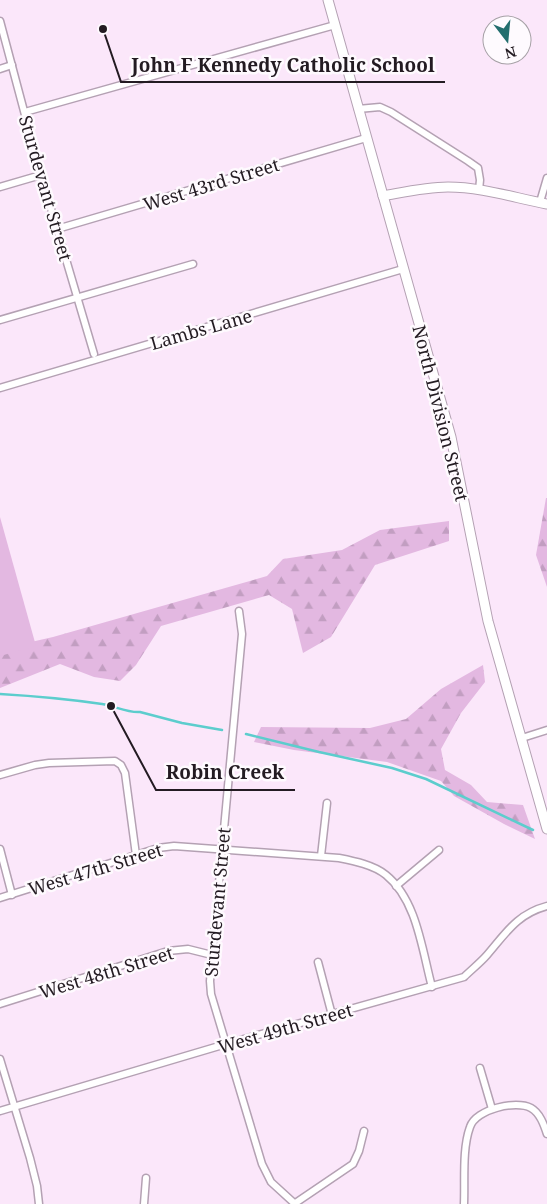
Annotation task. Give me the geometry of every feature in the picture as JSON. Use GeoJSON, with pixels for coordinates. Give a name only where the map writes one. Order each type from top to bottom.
{"type":"FeatureCollection","features":[{"type":"Feature","properties":{"kind":"main road","name":"North Division Street"},"geometry":{"type":"LineString","coordinates":[[328,0],[451,437],[488,621],[547,829]]}},
{"type":"Feature","properties":{"kind":"main road"},"geometry":{"type":"LineString","coordinates":[[383,196],[431,188],[450,187],[479,190],[544,203]]}},
{"type":"Feature","properties":{"kind":"street","name":"Sturdevant Street"},"geometry":{"type":"LineString","coordinates":[[0,21],[57,230],[94,354]]}},
{"type":"Feature","properties":{"kind":"street"},"geometry":{"type":"LineString","coordinates":[[25,112],[335,25]]}},
{"type":"Feature","properties":{"kind":"street"},"geometry":{"type":"LineString","coordinates":[[0,69],[12,65]]}},
{"type":"Feature","properties":{"kind":"street"},"geometry":{"type":"LineString","coordinates":[[358,110],[380,107],[391,112],[468,161],[478,168],[479,190]]}},
{"type":"Feature","properties":{"kind":"street","name":"West 43rd Street"},"geometry":{"type":"LineString","coordinates":[[57,230],[366,138]]}},
{"type":"Feature","properties":{"kind":"street"},"geometry":{"type":"LineString","coordinates":[[0,187],[42,176]]}},
{"type":"Feature","properties":{"kind":"street"},"geometry":{"type":"LineString","coordinates":[[544,203],[547,178]]}},
{"type":"Feature","properties":{"kind":"street"},"geometry":{"type":"LineString","coordinates":[[0,320],[193,264]]}},
{"type":"Feature","properties":{"kind":"street","name":"Lambs Lane"},"geometry":{"type":"LineString","coordinates":[[0,388],[403,269]]}},
{"type":"Feature","properties":{"kind":"street","name":"Sturdevant Street"},"geometry":{"type":"LineString","coordinates":[[239,611],[242,634],[212,956],[211,994],[262,1164],[271,1182],[294,1204]]}},
{"type":"Feature","properties":{"kind":"street"},"geometry":{"type":"LineString","coordinates":[[522,738],[547,730]]}},
{"type":"Feature","properties":{"kind":"street"},"geometry":{"type":"LineString","coordinates":[[0,775],[35,764],[115,761],[121,765],[125,772],[136,855]]}},
{"type":"Feature","properties":{"kind":"street"},"geometry":{"type":"LineString","coordinates":[[321,856],[327,803]]}},
{"type":"Feature","properties":{"kind":"street","name":"West 47th Street"},"geometry":{"type":"LineString","coordinates":[[0,898],[158,848],[174,846],[339,858],[360,863],[385,874],[396,886],[411,908],[432,987]]}},
{"type":"Feature","properties":{"kind":"street"},"geometry":{"type":"LineString","coordinates":[[0,848],[12,895]]}},
{"type":"Feature","properties":{"kind":"street"},"geometry":{"type":"LineString","coordinates":[[396,886],[439,850]]}},
{"type":"Feature","properties":{"kind":"street","name":"West 49th Street"},"geometry":{"type":"LineString","coordinates":[[0,1111],[226,1044],[464,977],[486,956],[514,923],[527,913],[547,906]]}},
{"type":"Feature","properties":{"kind":"street","name":"West 48th Street"},"geometry":{"type":"LineString","coordinates":[[0,1004],[168,951],[188,949],[212,956]]}},
{"type":"Feature","properties":{"kind":"street"},"geometry":{"type":"LineString","coordinates":[[318,962],[332,1014]]}},
{"type":"Feature","properties":{"kind":"street"},"geometry":{"type":"LineString","coordinates":[[0,1059],[35,1177],[39,1204]]}},
{"type":"Feature","properties":{"kind":"street"},"geometry":{"type":"LineString","coordinates":[[480,1068],[492,1109]]}},
{"type":"Feature","properties":{"kind":"street"},"geometry":{"type":"LineString","coordinates":[[464,1204],[466,1143],[470,1126],[481,1113],[520,1104],[533,1109],[543,1121],[547,1134]]}},
{"type":"Feature","properties":{"kind":"street"},"geometry":{"type":"LineString","coordinates":[[294,1204],[353,1164],[359,1151],[364,1131]]}},
{"type":"Feature","properties":{"kind":"street"},"geometry":{"type":"LineString","coordinates":[[144,1204],[146,1178]]}},
{"type":"Feature","properties":{"kind":"green space"},"geometry":{"type":"Polygon","coordinates":[[[547,498],[547,587],[536,555],[547,498]]]}},
{"type":"Feature","properties":{"kind":"green space"},"geometry":{"type":"Polygon","coordinates":[[[0,517],[36,646],[0,656],[0,517]]]}},
{"type":"Feature","properties":{"kind":"green space"},"geometry":{"type":"Polygon","coordinates":[[[449,521],[449,541],[375,565],[331,637],[303,653],[292,609],[269,595],[161,626],[136,665],[120,681],[94,677],[60,664],[0,688],[0,649],[53,637],[267,576],[283,559],[342,550],[380,530],[449,521]]]}},
{"type":"Feature","properties":{"kind":"green space"},"geometry":{"type":"Polygon","coordinates":[[[483,665],[485,682],[461,713],[441,749],[445,770],[471,785],[487,802],[523,805],[535,839],[454,796],[441,781],[387,762],[294,750],[254,742],[261,727],[370,728],[406,719],[441,689],[483,665]]]}},
{"type":"Feature","properties":{"kind":"waterway"},"geometry":{"type":"LineString","coordinates":[[0,694],[102,704],[182,723],[222,730]]}},
{"type":"Feature","properties":{"kind":"waterway"},"geometry":{"type":"LineString","coordinates":[[246,734],[392,768],[426,779],[533,830]]}},
{"type":"Feature","properties":{"kind":"place","name":"John F Kennedy Catholic School"},"geometry":{"type":"Point","coordinates":[103,29]}},
{"type":"Feature","properties":{"kind":"place","name":"Robin Creek"},"geometry":{"type":"Point","coordinates":[111,706]}}]}
